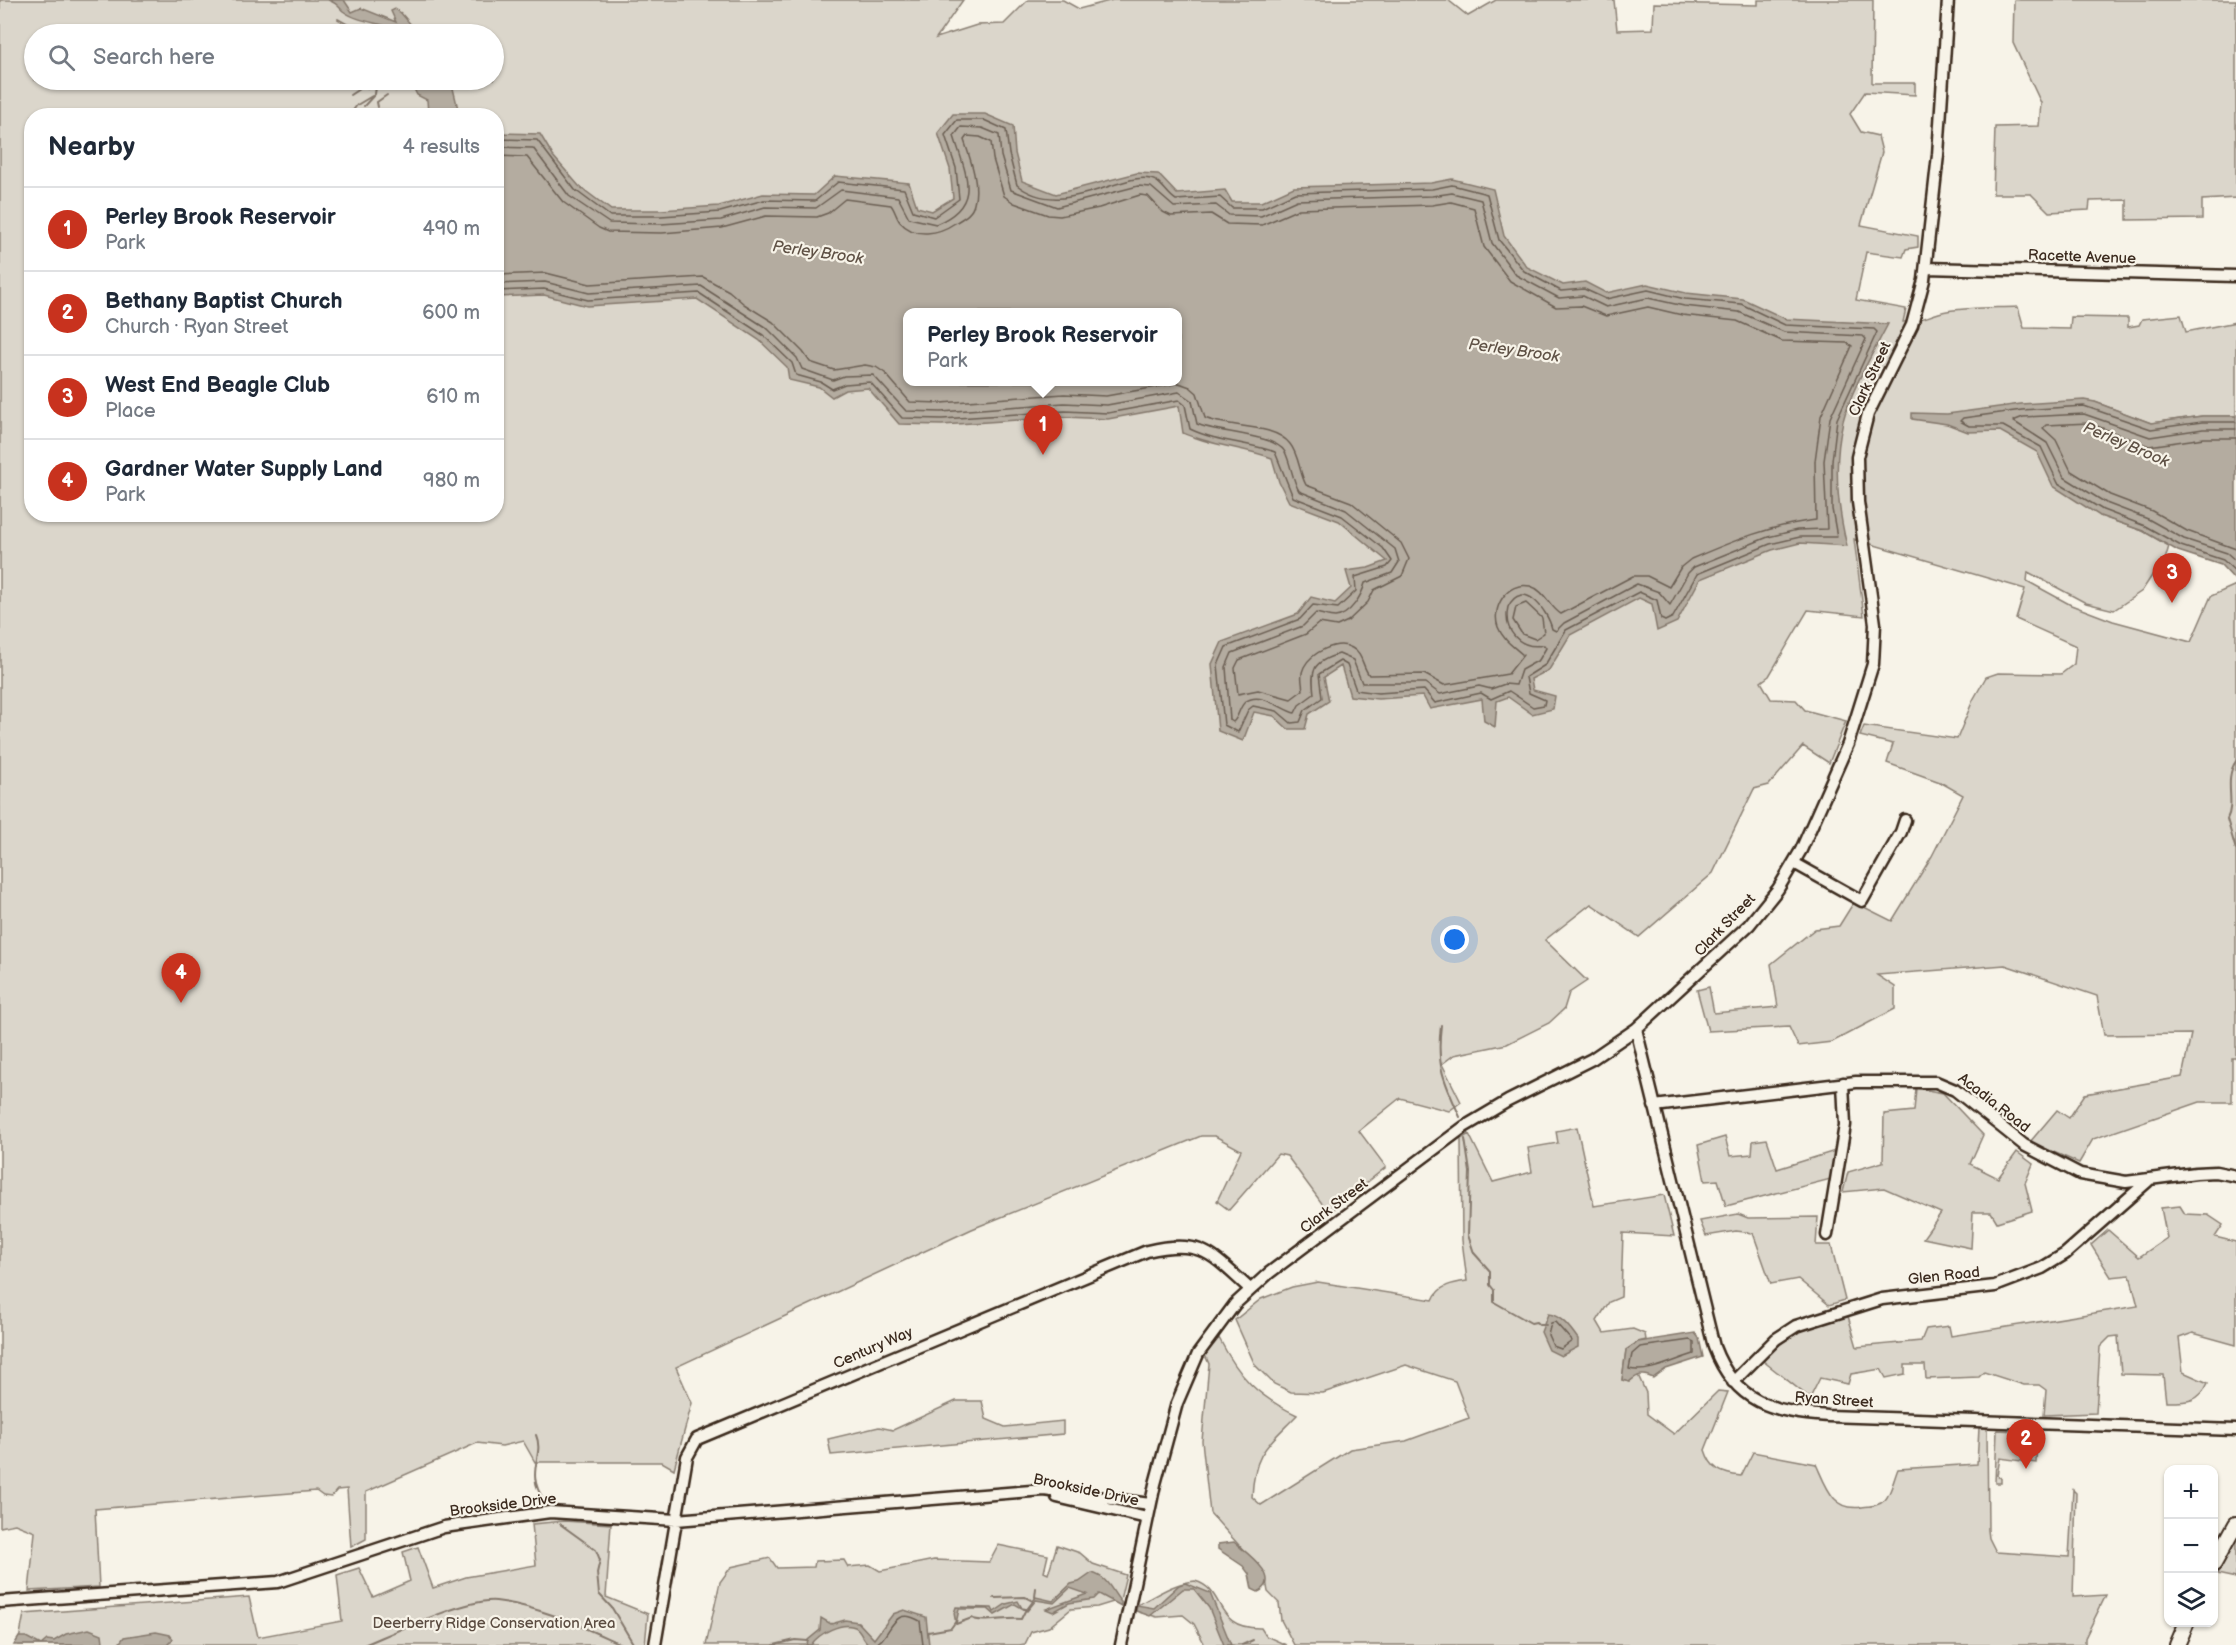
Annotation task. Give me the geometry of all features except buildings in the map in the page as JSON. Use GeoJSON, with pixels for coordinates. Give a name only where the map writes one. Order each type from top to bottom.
{"type":"FeatureCollection","features":[{"type":"Feature","properties":{"kind":"main road"},"geometry":{"type":"LineString","coordinates":[[2218,1557],[2236,1524]]}},
{"type":"Feature","properties":{"kind":"main road"},"geometry":{"type":"LineString","coordinates":[[2177,1645],[2185,1627]]}},
{"type":"Feature","properties":{"kind":"street","name":"Clark Street"},"geometry":{"type":"LineString","coordinates":[[1121,1645],[1150,1504],[1171,1422],[1189,1372],[1210,1335],[1250,1289],[1469,1124],[1508,1101],[1592,1059],[1636,1029],[1742,933],[1778,889],[1794,863],[1830,790],[1872,673],[1875,622],[1858,502],[1858,449],[1872,404],[1916,315],[1926,268],[1938,155],[1948,0]]}},
{"type":"Feature","properties":{"kind":"street","name":"Racette Avenue"},"geometry":{"type":"LineString","coordinates":[[1926,268],[2236,276]]}},
{"type":"Feature","properties":{"kind":"street"},"geometry":{"type":"LineString","coordinates":[[1794,863],[1862,901],[1901,832],[1905,820]]}},
{"type":"Feature","properties":{"kind":"street","name":"Ryan Street"},"geometry":{"type":"LineString","coordinates":[[1636,1029],[1714,1347],[1733,1382],[1763,1404],[1811,1415],[2236,1430]]}},
{"type":"Feature","properties":{"kind":"street"},"geometry":{"type":"LineString","coordinates":[[1827,1235],[1840,1167],[1845,1125],[1843,1083]]}},
{"type":"Feature","properties":{"kind":"street","name":"Acadia Road"},"geometry":{"type":"LineString","coordinates":[[1654,1106],[1843,1083],[1941,1083],[1955,1090],[2015,1140],[2062,1167],[2080,1174],[2108,1180],[2148,1181],[2196,1173],[2216,1172],[2236,1176]]}},
{"type":"Feature","properties":{"kind":"street","name":"Glen Road"},"geometry":{"type":"LineString","coordinates":[[1733,1382],[1776,1339],[1796,1326],[1882,1299],[1990,1287],[2036,1271],[2065,1254],[2148,1181]]}},
{"type":"Feature","properties":{"kind":"street","name":"Century Way"},"geometry":{"type":"LineString","coordinates":[[655,1645],[687,1457],[697,1439],[1147,1251],[1174,1246],[1196,1247],[1212,1256],[1250,1289]]}},
{"type":"Feature","properties":{"kind":"street","name":"Brookside Drive"},"geometry":{"type":"LineString","coordinates":[[0,1602],[278,1582],[444,1527],[550,1512],[676,1520],[1018,1492],[1063,1491],[1150,1504]]}},
{"type":"Feature","properties":{"kind":"street","name":"Brookside Drive"},"geometry":{"type":"LineString","coordinates":[[1018,1492],[1069,1499],[1147,1518]]}},
{"type":"Feature","properties":{"kind":"green space"},"geometry":{"type":"Polygon","coordinates":[[[0,0],[963,0],[936,38],[977,25],[1004,24],[1028,0],[1063,0],[1079,9],[1113,0],[1448,0],[1468,16],[1496,0],[1614,0],[1617,30],[1653,29],[1654,3],[1758,5],[1758,0],[1873,0],[1872,83],[1915,83],[1915,95],[1865,92],[1850,114],[1861,132],[1878,136],[1882,152],[1861,225],[1918,236],[1918,247],[1906,249],[1903,257],[1866,252],[1856,300],[1906,309],[1903,322],[1956,310],[2018,307],[2024,328],[2070,329],[2071,317],[2128,318],[2128,327],[2139,325],[2142,319],[2181,315],[2186,332],[2236,322],[2236,416],[2202,416],[2151,423],[2095,402],[2100,516],[2143,531],[2169,546],[2161,574],[2155,571],[2142,591],[2114,610],[2086,603],[2028,572],[2027,581],[2071,605],[2113,621],[2191,642],[2211,596],[2236,585],[2236,1058],[2232,1058],[2232,1102],[2200,1102],[2093,1139],[2079,1163],[2030,1142],[2057,1110],[2069,1118],[2085,1094],[2182,1077],[2191,1034],[2104,1035],[2097,996],[2005,965],[1877,975],[1895,987],[1895,1009],[1832,1042],[1798,1046],[1789,1027],[1708,1031],[1697,990],[1709,987],[1714,1013],[1778,1007],[1771,964],[1815,929],[1839,926],[1854,902],[1892,921],[1932,856],[1963,795],[1940,782],[1887,763],[1893,744],[1860,736],[1864,726],[1957,739],[1973,700],[1986,677],[1998,673],[2061,674],[2074,664],[2076,646],[2016,619],[2025,589],[1854,539],[1864,616],[1808,610],[1769,676],[1761,682],[1771,699],[1796,700],[1805,710],[1846,721],[1829,763],[1803,746],[1769,785],[1754,789],[1713,873],[1639,937],[1591,904],[1545,940],[1587,981],[1569,993],[1564,1009],[1549,1023],[1507,1044],[1454,1055],[1442,1064],[1461,1102],[1449,1111],[1400,1098],[1359,1131],[1386,1167],[1329,1213],[1287,1156],[1278,1154],[1229,1210],[1217,1201],[1241,1150],[1215,1136],[1201,1136],[972,1229],[676,1367],[692,1403],[674,1469],[662,1462],[535,1462],[523,1441],[502,1446],[477,1443],[366,1492],[366,1539],[351,1547],[347,1489],[337,1490],[331,1497],[323,1496],[316,1491],[95,1509],[99,1587],[29,1591],[35,1532],[15,1524],[0,1527],[0,0]]]}},
{"type":"Feature","properties":{"kind":"green space"},"geometry":{"type":"Polygon","coordinates":[[[2014,0],[2236,0],[2236,198],[2202,200],[2202,219],[2127,220],[2127,200],[2090,201],[2089,210],[2049,212],[2031,194],[1993,194],[1995,127],[2039,126],[2041,103],[2013,43],[2014,0]]]}},
{"type":"Feature","properties":{"kind":"green space"},"geometry":{"type":"Polygon","coordinates":[[[1916,1088],[1943,1093],[1983,1135],[1970,1164],[1998,1178],[2017,1152],[2033,1164],[2025,1183],[2032,1211],[1997,1222],[1991,1212],[1973,1212],[1971,1248],[1923,1238],[1941,1213],[1884,1188],[1843,1192],[1848,1172],[1883,1162],[1884,1114],[1914,1111],[1916,1088]]]}},
{"type":"Feature","properties":{"kind":"green space"},"geometry":{"type":"Polygon","coordinates":[[[1577,1127],[1594,1206],[1664,1195],[1674,1236],[1623,1233],[1621,1297],[1609,1302],[1597,1321],[1604,1333],[1633,1329],[1645,1334],[1646,1340],[1626,1350],[1622,1380],[1629,1382],[1638,1375],[1646,1393],[1647,1414],[1674,1434],[1718,1391],[1728,1392],[1705,1450],[1714,1466],[1722,1472],[1741,1476],[1753,1452],[1816,1464],[1832,1496],[1844,1505],[1852,1507],[1874,1505],[1885,1500],[1898,1469],[1977,1464],[1979,1428],[1987,1428],[1988,1530],[1996,1552],[2069,1557],[2073,1490],[2076,1493],[2073,1597],[2106,1595],[2085,1638],[2085,1645],[1294,1645],[1281,1620],[1279,1603],[1268,1592],[1265,1574],[1210,1513],[1202,1441],[1209,1364],[1205,1355],[1219,1338],[1234,1364],[1250,1384],[1260,1393],[1297,1415],[1270,1443],[1259,1459],[1252,1497],[1261,1505],[1350,1449],[1406,1441],[1469,1418],[1455,1381],[1406,1365],[1323,1393],[1291,1392],[1274,1384],[1255,1365],[1235,1320],[1261,1299],[1292,1287],[1318,1282],[1433,1300],[1443,1288],[1467,1281],[1462,1240],[1461,1139],[1469,1134],[1493,1182],[1532,1172],[1528,1148],[1558,1143],[1556,1131],[1577,1127]]]}},
{"type":"Feature","properties":{"kind":"green space"},"geometry":{"type":"Polygon","coordinates":[[[1725,1137],[1730,1156],[1752,1154],[1753,1141],[1767,1139],[1777,1169],[1835,1151],[1831,1179],[1726,1206],[1718,1180],[1705,1181],[1698,1145],[1725,1137]]]}},
{"type":"Feature","properties":{"kind":"green space"},"geometry":{"type":"Polygon","coordinates":[[[2180,1206],[2185,1214],[2208,1215],[2223,1225],[2215,1237],[2236,1242],[2236,1345],[2193,1333],[2179,1338],[2183,1372],[2208,1383],[2196,1398],[2191,1400],[2166,1402],[2163,1375],[2121,1374],[2118,1336],[2110,1337],[2100,1347],[2096,1413],[2044,1415],[2046,1390],[2039,1385],[2024,1385],[1984,1372],[1979,1377],[1926,1379],[1925,1365],[1905,1365],[1905,1374],[1886,1378],[1881,1369],[1851,1374],[1848,1384],[1820,1378],[1810,1398],[1763,1361],[1791,1336],[1811,1327],[1848,1316],[1857,1347],[1921,1341],[1926,1329],[1949,1326],[1951,1336],[2138,1306],[2130,1275],[2111,1277],[2091,1245],[2108,1230],[2139,1257],[2167,1238],[2161,1208],[2180,1206]]]}},
{"type":"Feature","properties":{"kind":"green space"},"geometry":{"type":"Polygon","coordinates":[[[1738,1214],[1748,1218],[1818,1217],[1816,1245],[1831,1245],[1845,1300],[1829,1305],[1798,1279],[1771,1284],[1753,1233],[1736,1231],[1706,1236],[1700,1221],[1738,1214]]]}},
{"type":"Feature","properties":{"kind":"green space"},"geometry":{"type":"Polygon","coordinates":[[[956,1401],[982,1401],[986,1419],[1005,1427],[1063,1421],[1063,1434],[831,1455],[828,1439],[879,1427],[893,1430],[956,1401]]]}},
{"type":"Feature","properties":{"kind":"green space"},"geometry":{"type":"Polygon","coordinates":[[[1997,1430],[2037,1432],[2036,1463],[2000,1458],[1997,1475],[2001,1478],[2001,1483],[1995,1483],[1997,1430]]]}},
{"type":"Feature","properties":{"kind":"green space","name":"Deerberry Ridge Conservation Area"},"geometry":{"type":"Polygon","coordinates":[[[564,1521],[611,1524],[606,1597],[648,1614],[645,1645],[18,1645],[24,1614],[249,1597],[258,1637],[342,1621],[337,1575],[359,1568],[373,1597],[410,1581],[403,1552],[418,1547],[433,1588],[466,1577],[536,1565],[532,1524],[564,1521]]]}},
{"type":"Feature","properties":{"kind":"green space"},"geometry":{"type":"Polygon","coordinates":[[[2236,1537],[2236,1578],[2218,1574],[2236,1537]]]}},
{"type":"Feature","properties":{"kind":"green space"},"geometry":{"type":"Polygon","coordinates":[[[998,1545],[1048,1555],[1044,1572],[1048,1574],[1057,1545],[1080,1553],[1093,1564],[1126,1575],[1120,1600],[1097,1607],[1071,1609],[1049,1627],[1031,1632],[1025,1644],[1019,1645],[706,1645],[720,1582],[731,1567],[770,1558],[777,1568],[814,1567],[815,1561],[844,1560],[848,1567],[870,1565],[880,1571],[934,1560],[989,1562],[998,1545]]]}},
{"type":"Feature","properties":{"kind":"green space"},"geometry":{"type":"Polygon","coordinates":[[[1195,1581],[1212,1592],[1227,1616],[1235,1622],[1245,1627],[1261,1628],[1266,1636],[1286,1645],[1205,1645],[1194,1624],[1183,1615],[1157,1617],[1136,1611],[1137,1605],[1165,1590],[1195,1581]]]}},
{"type":"Feature","properties":{"kind":"water"},"geometry":{"type":"Polygon","coordinates":[[[328,0],[344,0],[352,12],[361,8],[396,22],[391,11],[395,9],[410,24],[379,24],[353,17],[328,0]]]}},
{"type":"Feature","properties":{"kind":"water"},"geometry":{"type":"Polygon","coordinates":[[[453,90],[458,108],[428,108],[427,100],[417,95],[415,91],[453,90]]]}},
{"type":"Feature","properties":{"kind":"water","name":"Perley Brook"},"geometry":{"type":"Polygon","coordinates":[[[953,114],[985,114],[1013,126],[1015,153],[1022,181],[1056,194],[1137,173],[1158,174],[1177,194],[1225,190],[1232,202],[1261,202],[1294,187],[1431,183],[1452,179],[1493,189],[1504,236],[1527,267],[1563,285],[1585,282],[1606,293],[1647,284],[1686,293],[1743,299],[1786,319],[1888,324],[1851,397],[1840,437],[1838,484],[1847,546],[1800,543],[1772,550],[1700,579],[1677,622],[1657,631],[1652,604],[1639,598],[1570,635],[1549,670],[1531,679],[1533,690],[1555,696],[1553,709],[1532,714],[1508,697],[1497,701],[1495,727],[1484,721],[1482,699],[1430,709],[1423,696],[1378,699],[1350,696],[1341,666],[1324,677],[1329,701],[1309,714],[1305,729],[1288,729],[1274,716],[1254,712],[1243,741],[1218,731],[1212,664],[1222,642],[1298,614],[1311,597],[1335,603],[1351,588],[1346,571],[1368,568],[1387,561],[1339,521],[1289,502],[1279,482],[1272,458],[1183,433],[1179,406],[1108,419],[1065,417],[942,425],[899,424],[868,388],[845,390],[832,397],[819,387],[789,380],[787,367],[759,340],[697,299],[587,306],[544,295],[504,297],[504,133],[540,134],[553,156],[579,186],[611,210],[661,210],[719,206],[763,194],[814,195],[835,176],[909,183],[917,207],[932,211],[953,198],[950,169],[938,133],[953,114]]]}},
{"type":"Feature","properties":{"kind":"water","name":"Perley Brook"},"geometry":{"type":"Polygon","coordinates":[[[2084,400],[2151,423],[2202,416],[2236,416],[2236,581],[2221,565],[2178,551],[2143,531],[2100,516],[2053,486],[2037,452],[2000,431],[1968,432],[1947,424],[1912,419],[1912,413],[1947,414],[2021,404],[2084,400]]]}},
{"type":"Feature","properties":{"kind":"water"},"geometry":{"type":"Polygon","coordinates":[[[1548,1314],[1557,1317],[1569,1327],[1578,1339],[1578,1347],[1561,1356],[1549,1350],[1541,1332],[1548,1314]]]}},
{"type":"Feature","properties":{"kind":"water"},"geometry":{"type":"Polygon","coordinates":[[[1695,1333],[1699,1338],[1703,1357],[1666,1369],[1653,1378],[1641,1375],[1629,1382],[1622,1380],[1626,1350],[1638,1342],[1695,1333]]]}},
{"type":"Feature","properties":{"kind":"water"},"geometry":{"type":"Polygon","coordinates":[[[1234,1542],[1253,1558],[1265,1573],[1267,1580],[1265,1586],[1258,1592],[1252,1589],[1249,1574],[1243,1566],[1218,1549],[1218,1544],[1234,1542]]]}},
{"type":"Feature","properties":{"kind":"water"},"geometry":{"type":"Polygon","coordinates":[[[1092,1573],[1106,1581],[1121,1602],[1121,1606],[1099,1594],[1094,1599],[1069,1603],[1053,1612],[1046,1609],[1087,1594],[1070,1588],[1054,1603],[1036,1600],[1027,1611],[1015,1604],[995,1615],[988,1609],[959,1609],[956,1624],[954,1613],[956,1607],[992,1608],[994,1612],[1006,1604],[1018,1601],[1022,1608],[1027,1609],[1036,1597],[1053,1601],[1071,1584],[1079,1582],[1092,1573]]]}},
{"type":"Feature","properties":{"kind":"water"},"geometry":{"type":"Polygon","coordinates":[[[1185,1583],[1210,1593],[1231,1645],[1224,1645],[1209,1608],[1194,1589],[1183,1589],[1150,1616],[1136,1611],[1137,1605],[1154,1608],[1179,1585],[1185,1583]]]}},
{"type":"Feature","properties":{"kind":"water"},"geometry":{"type":"Polygon","coordinates":[[[904,1610],[926,1617],[929,1645],[870,1645],[857,1628],[844,1626],[831,1630],[811,1645],[807,1645],[808,1640],[820,1630],[821,1618],[831,1624],[845,1620],[858,1622],[874,1639],[893,1614],[904,1610]]]}},
{"type":"Feature","properties":{"kind":"water"},"geometry":{"type":"Polygon","coordinates":[[[89,1629],[102,1634],[103,1642],[90,1645],[41,1645],[47,1640],[54,1641],[66,1634],[89,1629]]]}},
{"type":"Feature","properties":{"kind":"water"},"geometry":{"type":"Polygon","coordinates":[[[156,1632],[170,1635],[173,1639],[167,1645],[118,1645],[124,1637],[156,1632]]]}},
{"type":"Feature","properties":{"kind":"water"},"geometry":{"type":"Polygon","coordinates":[[[19,1637],[26,1637],[41,1645],[14,1645],[19,1637]]]}},
{"type":"Feature","properties":{"kind":"waterway"},"geometry":{"type":"LineString","coordinates":[[338,19],[347,24]]}},
{"type":"Feature","properties":{"kind":"waterway"},"geometry":{"type":"LineString","coordinates":[[350,95],[358,90]]}},
{"type":"Feature","properties":{"kind":"waterway"},"geometry":{"type":"LineString","coordinates":[[364,106],[375,94],[376,90]]}},
{"type":"Feature","properties":{"kind":"waterway"},"geometry":{"type":"LineString","coordinates":[[378,107],[377,102],[387,95]]}},
{"type":"Feature","properties":{"kind":"waterway"},"geometry":{"type":"LineString","coordinates":[[355,108],[372,96]]}},
{"type":"Feature","properties":{"kind":"waterway"},"geometry":{"type":"LineString","coordinates":[[2236,761],[2230,776],[2230,805],[2227,819],[2236,850]]}},
{"type":"Feature","properties":{"kind":"waterway"},"geometry":{"type":"LineString","coordinates":[[1441,1025],[1440,1052],[1443,1073],[1460,1117]]}},
{"type":"Feature","properties":{"kind":"waterway"},"geometry":{"type":"LineString","coordinates":[[1465,1139],[1470,1172],[1468,1235],[1474,1253],[1490,1271],[1494,1302],[1531,1323],[1546,1325]]}},
{"type":"Feature","properties":{"kind":"waterway"},"geometry":{"type":"LineString","coordinates":[[536,1435],[538,1450],[535,1473],[538,1490],[544,1500]]}},
{"type":"Feature","properties":{"kind":"waterway"},"geometry":{"type":"LineString","coordinates":[[560,1524],[596,1550],[600,1560],[597,1573],[599,1594],[612,1608],[634,1645]]}},
{"type":"Feature","properties":{"kind":"waterway"},"geometry":{"type":"LineString","coordinates":[[1035,1597],[1036,1588]]}},
{"type":"Feature","properties":{"kind":"waterway"},"geometry":{"type":"LineString","coordinates":[[994,1598],[1025,1597],[1033,1601]]}},
{"type":"Feature","properties":{"kind":"waterway"},"geometry":{"type":"LineString","coordinates":[[364,1645],[449,1610],[496,1601],[545,1612],[623,1645]]}},
{"type":"Feature","properties":{"kind":"waterway"},"geometry":{"type":"LineString","coordinates":[[956,1624],[972,1618],[976,1620],[1021,1619],[1025,1611]]}},
{"type":"Feature","properties":{"kind":"waterway"},"geometry":{"type":"LineString","coordinates":[[928,1632],[951,1628],[956,1621]]}},
{"type":"Feature","properties":{"kind":"waterway"},"geometry":{"type":"LineString","coordinates":[[774,1645],[795,1640],[808,1641]]}},
{"type":"Feature","properties":{"kind":"waterway"},"geometry":{"type":"LineString","coordinates":[[1242,1645],[1253,1640]]}},
{"type":"Feature","properties":{"kind":"place","name":"Perley Brook Reservoir"},"geometry":{"type":"Point","coordinates":[1043,455]}},
{"type":"Feature","properties":{"kind":"place","name":"West End Beagle Club"},"geometry":{"type":"Point","coordinates":[2172,603]}},
{"type":"Feature","properties":{"kind":"place","name":"Gardner Water Supply Land"},"geometry":{"type":"Point","coordinates":[181,1003]}},
{"type":"Feature","properties":{"kind":"place","name":"Bethany Baptist Church"},"geometry":{"type":"Point","coordinates":[2026,1469]}}]}
